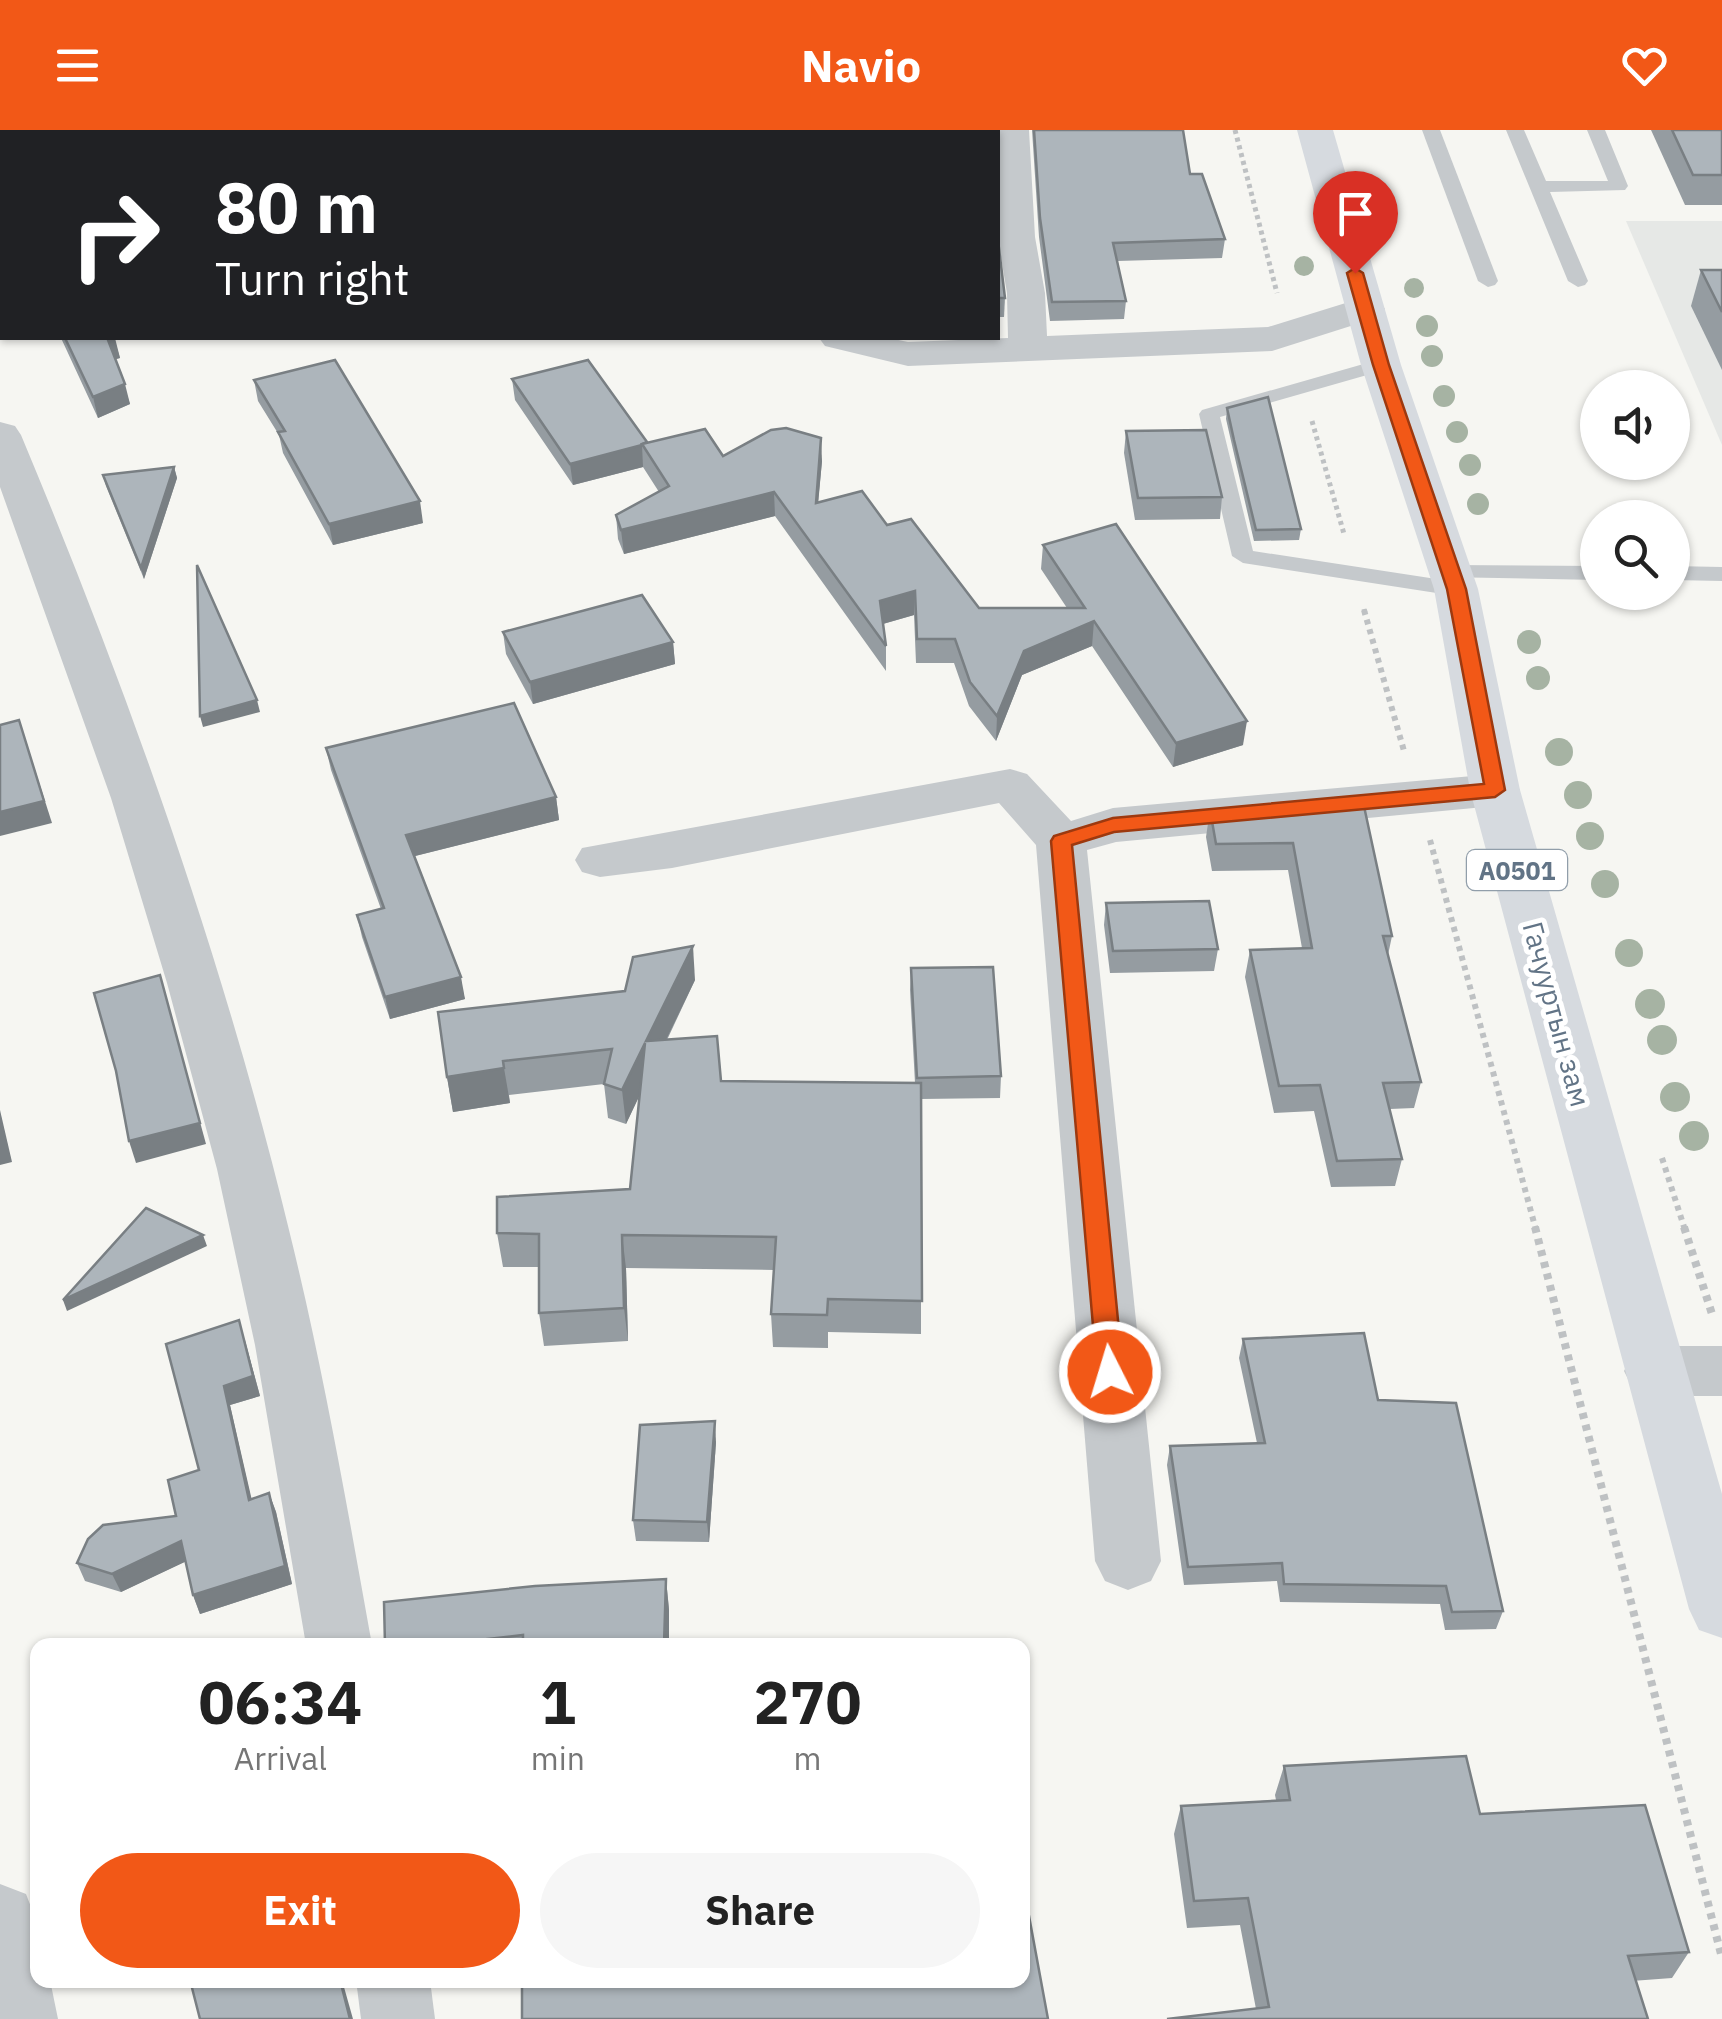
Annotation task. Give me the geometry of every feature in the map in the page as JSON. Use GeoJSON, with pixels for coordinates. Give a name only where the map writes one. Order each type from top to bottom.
{"type":"FeatureCollection","features":[{"type":"Feature","properties":{"kind":"highway","name":"Гачууртын зам"},"geometry":{"type":"LineString","coordinates":[[1316,130],[1381,365],[1453,580],[1495,790],[1722,1610]]}},
{"type":"Feature","properties":{"kind":"street"},"geometry":{"type":"LineString","coordinates":[[1010,130],[1028,348]]}},
{"type":"Feature","properties":{"kind":"street"},"geometry":{"type":"LineString","coordinates":[[847,340],[908,354],[1272,339],[1365,309]]}},
{"type":"Feature","properties":{"kind":"street"},"geometry":{"type":"LineString","coordinates":[[0,435],[141,808],[246,1171],[309,1472],[338,1638]]}},
{"type":"Feature","properties":{"kind":"street"},"geometry":{"type":"LineString","coordinates":[[600,860],[672,852],[1010,785],[1061,841],[1128,1561]]}},
{"type":"Feature","properties":{"kind":"street"},"geometry":{"type":"LineString","coordinates":[[1061,841],[1113,825],[1495,790]]}},
{"type":"Feature","properties":{"kind":"street"},"geometry":{"type":"LineString","coordinates":[[1655,1370],[1722,1371]]}},
{"type":"Feature","properties":{"kind":"street"},"geometry":{"type":"LineString","coordinates":[[0,1919],[21,2019]]}},
{"type":"Feature","properties":{"kind":"street"},"geometry":{"type":"LineString","coordinates":[[394,1988],[398,2019]]}},
{"type":"Feature","properties":{"kind":"lane"},"geometry":{"type":"LineString","coordinates":[[1431,130],[1488,281]]}},
{"type":"Feature","properties":{"kind":"lane"},"geometry":{"type":"LineString","coordinates":[[1515,130],[1578,281]]}},
{"type":"Feature","properties":{"kind":"lane"},"geometry":{"type":"LineString","coordinates":[[1540,187],[1619,186],[1596,130]]}},
{"type":"Feature","properties":{"kind":"lane"},"geometry":{"type":"LineString","coordinates":[[1381,365],[1209,414],[1243,556],[1354,573],[1453,580],[1580,574]]}},
{"type":"Feature","properties":{"kind":"lane"},"geometry":{"type":"LineString","coordinates":[[1690,574],[1722,574]]}},
{"type":"Feature","properties":{"kind":"path"},"geometry":{"type":"LineString","coordinates":[[1235,130],[1288,333]]}},
{"type":"Feature","properties":{"kind":"path"},"geometry":{"type":"LineString","coordinates":[[1302,387],[1560,1322],[1722,1958]]}},
{"type":"Feature","properties":{"kind":"shaded area"},"geometry":{"type":"Polygon","coordinates":[[[1626,221],[1722,221],[1722,445],[1626,221]]]}},
{"type":"Feature","properties":{"kind":"building"},"geometry":{"type":"Polygon","coordinates":[[[1034,130],[1183,130],[1190,174],[1202,174],[1225,239],[1113,243],[1126,301],[1052,302],[1040,218],[1034,130]]]}},
{"type":"Feature","properties":{"kind":"building"},"geometry":{"type":"Polygon","coordinates":[[[1672,130],[1722,130],[1722,175],[1693,175],[1672,130]]]}},
{"type":"Feature","properties":{"kind":"building"},"geometry":{"type":"Polygon","coordinates":[[[1000,257],[1005,298],[1000,298],[1000,257]]]}},
{"type":"Feature","properties":{"kind":"building"},"geometry":{"type":"Polygon","coordinates":[[[1701,270],[1722,270],[1722,312],[1701,270]]]}},
{"type":"Feature","properties":{"kind":"building"},"geometry":{"type":"Polygon","coordinates":[[[66,340],[108,340],[125,384],[93,397],[66,340]]]}},
{"type":"Feature","properties":{"kind":"building"},"geometry":{"type":"Polygon","coordinates":[[[335,360],[420,501],[329,524],[278,432],[285,431],[254,380],[335,360]]]}},
{"type":"Feature","properties":{"kind":"building"},"geometry":{"type":"Polygon","coordinates":[[[588,360],[647,442],[570,464],[512,379],[588,360]]]}},
{"type":"Feature","properties":{"kind":"building"},"geometry":{"type":"Polygon","coordinates":[[[1268,397],[1301,529],[1256,530],[1227,408],[1268,397]]]}},
{"type":"Feature","properties":{"kind":"building"},"geometry":{"type":"Polygon","coordinates":[[[786,428],[821,438],[816,503],[862,491],[887,525],[911,519],[979,608],[1085,608],[1043,545],[1116,524],[1247,721],[1176,743],[1094,621],[1024,651],[997,716],[970,682],[955,639],[917,639],[915,591],[880,601],[886,646],[774,492],[621,530],[616,515],[669,486],[642,444],[705,429],[723,456],[771,430],[786,428]]]}},
{"type":"Feature","properties":{"kind":"building"},"geometry":{"type":"Polygon","coordinates":[[[1206,430],[1222,497],[1138,498],[1126,431],[1206,430]]]}},
{"type":"Feature","properties":{"kind":"building"},"geometry":{"type":"Polygon","coordinates":[[[174,467],[141,568],[103,475],[174,467]]]}},
{"type":"Feature","properties":{"kind":"building"},"geometry":{"type":"Polygon","coordinates":[[[197,565],[257,700],[200,716],[197,565]]]}},
{"type":"Feature","properties":{"kind":"building"},"geometry":{"type":"Polygon","coordinates":[[[642,595],[673,642],[530,682],[503,632],[642,595]]]}},
{"type":"Feature","properties":{"kind":"building"},"geometry":{"type":"Polygon","coordinates":[[[514,703],[556,797],[406,835],[461,977],[385,997],[357,915],[384,908],[326,748],[514,703]]]}},
{"type":"Feature","properties":{"kind":"building"},"geometry":{"type":"Polygon","coordinates":[[[19,720],[44,801],[0,812],[0,725],[19,720]]]}},
{"type":"Feature","properties":{"kind":"building"},"geometry":{"type":"Polygon","coordinates":[[[1362,797],[1392,936],[1383,936],[1421,1082],[1383,1083],[1402,1159],[1337,1161],[1320,1085],[1279,1086],[1250,950],[1312,948],[1293,843],[1216,844],[1210,810],[1362,797]]]}},
{"type":"Feature","properties":{"kind":"building"},"geometry":{"type":"Polygon","coordinates":[[[1209,901],[1218,949],[1113,951],[1106,903],[1209,901]]]}},
{"type":"Feature","properties":{"kind":"building"},"geometry":{"type":"Polygon","coordinates":[[[693,946],[646,1041],[717,1036],[721,1081],[921,1083],[922,1301],[828,1299],[827,1315],[771,1314],[776,1237],[622,1235],[624,1308],[539,1313],[539,1234],[497,1233],[497,1197],[630,1189],[645,1043],[622,1090],[604,1084],[612,1049],[503,1061],[504,1068],[447,1077],[438,1012],[625,991],[633,957],[693,946]]]}},
{"type":"Feature","properties":{"kind":"building"},"geometry":{"type":"Polygon","coordinates":[[[993,967],[1001,1076],[917,1078],[911,968],[993,967]]]}},
{"type":"Feature","properties":{"kind":"building"},"geometry":{"type":"Polygon","coordinates":[[[160,975],[200,1123],[129,1141],[116,1071],[94,993],[160,975]]]}},
{"type":"Feature","properties":{"kind":"building"},"geometry":{"type":"Polygon","coordinates":[[[146,1208],[203,1235],[63,1300],[146,1208]]]}},
{"type":"Feature","properties":{"kind":"building"},"geometry":{"type":"Polygon","coordinates":[[[239,1320],[253,1376],[224,1386],[249,1500],[269,1493],[285,1566],[193,1595],[181,1541],[112,1574],[77,1563],[88,1539],[103,1525],[176,1516],[168,1480],[199,1470],[166,1344],[239,1320]]]}},
{"type":"Feature","properties":{"kind":"building"},"geometry":{"type":"Polygon","coordinates":[[[1364,1333],[1378,1400],[1456,1403],[1503,1611],[1452,1612],[1446,1586],[1284,1584],[1282,1563],[1188,1567],[1170,1446],[1265,1443],[1243,1339],[1364,1333]]]}},
{"type":"Feature","properties":{"kind":"building"},"geometry":{"type":"Polygon","coordinates":[[[715,1421],[707,1522],[633,1520],[640,1425],[715,1421]]]}},
{"type":"Feature","properties":{"kind":"building"},"geometry":{"type":"Polygon","coordinates":[[[666,1579],[664,1638],[523,1635],[385,1638],[384,1602],[535,1586],[666,1579]]]}},
{"type":"Feature","properties":{"kind":"building"},"geometry":{"type":"Polygon","coordinates":[[[1466,1756],[1480,1814],[1645,1805],[1689,1952],[1628,1956],[1648,2019],[1167,2019],[1269,2007],[1248,1898],[1194,1901],[1181,1806],[1290,1800],[1284,1766],[1466,1756]]]}},
{"type":"Feature","properties":{"kind":"building"},"geometry":{"type":"Polygon","coordinates":[[[1030,1921],[1048,2019],[522,2019],[522,1988],[1030,1988],[1030,1921]]]}},
{"type":"Feature","properties":{"kind":"building"},"geometry":{"type":"Polygon","coordinates":[[[192,1988],[342,1988],[350,2019],[200,2019],[192,1988]]]}},
{"type":"Feature","properties":{"kind":"route"},"geometry":{"type":"LineString","coordinates":[[1110,1372],[1061,841],[1113,825],[1495,790],[1456,589],[1381,365],[1355,273]]}}]}
